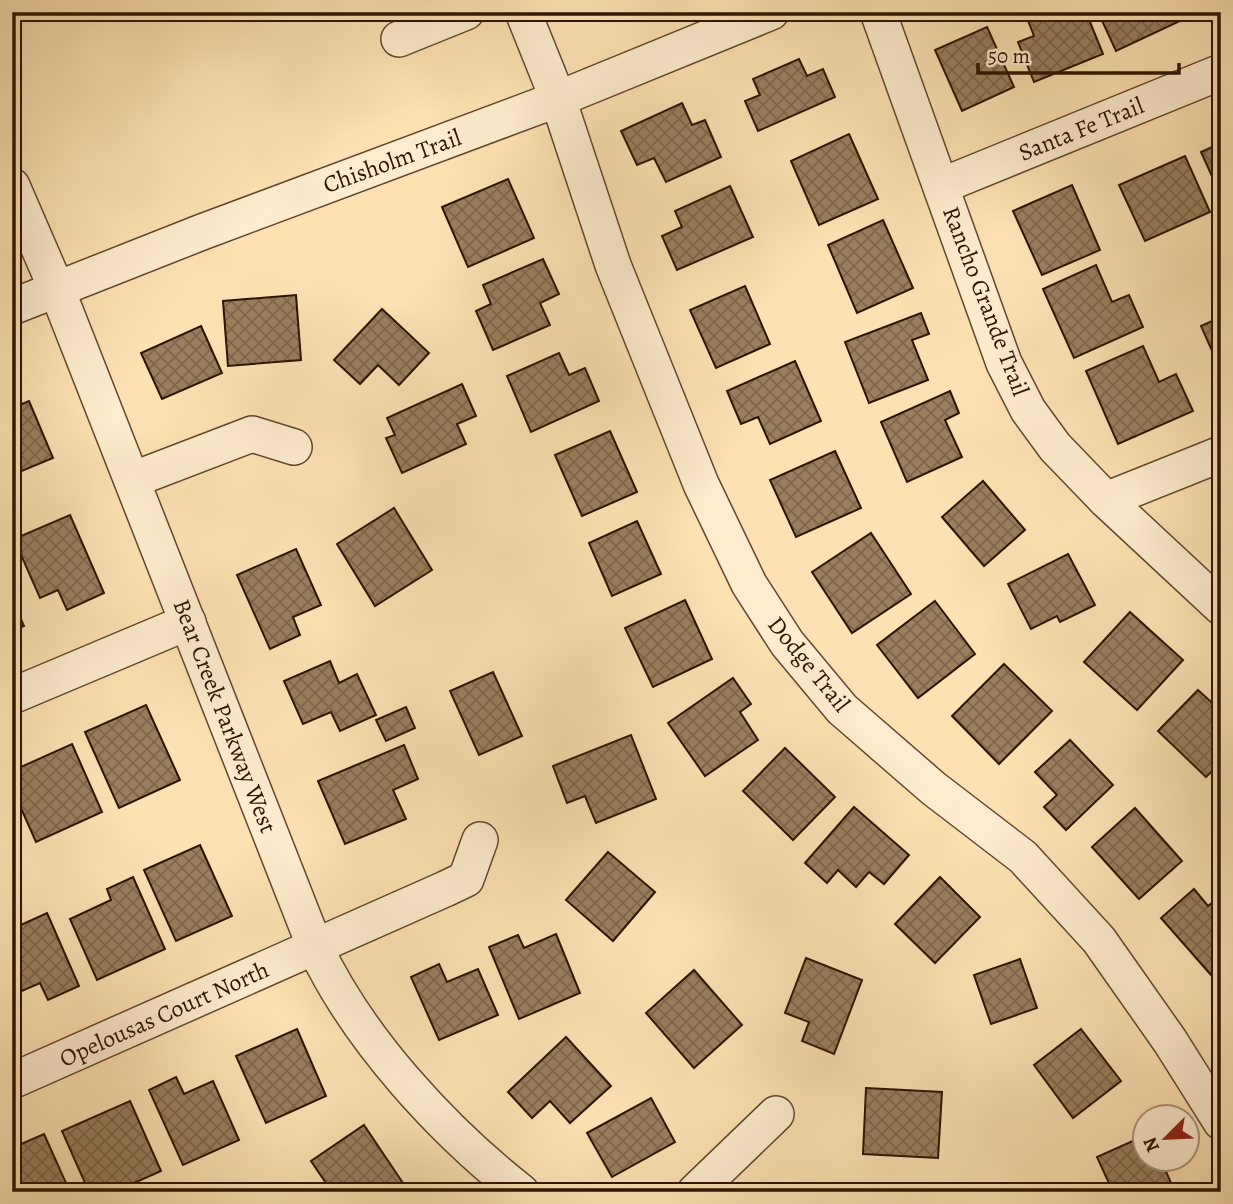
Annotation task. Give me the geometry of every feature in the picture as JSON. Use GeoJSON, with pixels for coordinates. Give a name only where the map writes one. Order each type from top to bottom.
{"type":"FeatureCollection","features":[{"type":"Feature","properties":{"kind":"street"},"geometry":{"type":"LineString","coordinates":[[399,38],[466,12]]}},
{"type":"Feature","properties":{"kind":"street","name":"Dodge Trail"},"geometry":{"type":"LineString","coordinates":[[523,12],[558,99],[613,265],[701,484],[749,584],[787,643],[842,709],[933,788],[1023,857],[1091,931],[1170,1041],[1221,1122]]}},
{"type":"Feature","properties":{"kind":"street","name":"Chisholm Trail"},"geometry":{"type":"LineString","coordinates":[[12,307],[558,99],[771,12]]}},
{"type":"Feature","properties":{"kind":"street","name":"Rancho Grande Trail"},"geometry":{"type":"LineString","coordinates":[[877,12],[1004,363],[1028,410],[1055,447],[1106,500],[1221,607]]}},
{"type":"Feature","properties":{"kind":"street","name":"Santa Fe Trail"},"geometry":{"type":"LineString","coordinates":[[942,187],[1221,72]]}},
{"type":"Feature","properties":{"kind":"street","name":"Bear Creek Parkway West"},"geometry":{"type":"LineString","coordinates":[[12,186],[57,290],[328,976],[356,1018],[422,1103],[500,1186]]}},
{"type":"Feature","properties":{"kind":"street"},"geometry":{"type":"LineString","coordinates":[[132,480],[251,434],[294,447]]}},
{"type":"Feature","properties":{"kind":"street"},"geometry":{"type":"LineString","coordinates":[[1106,500],[1221,454]]}},
{"type":"Feature","properties":{"kind":"street"},"geometry":{"type":"LineString","coordinates":[[12,696],[188,622]]}},
{"type":"Feature","properties":{"kind":"street","name":"Opelousas Court North"},"geometry":{"type":"LineString","coordinates":[[12,1080],[466,878],[480,840]]}},
{"type":"Feature","properties":{"kind":"street"},"geometry":{"type":"LineString","coordinates":[[695,1192],[776,1114]]}},
{"type":"Feature","properties":{"kind":"building"},"geometry":{"type":"Polygon","coordinates":[[[1043,12],[1086,12],[1103,54],[1034,82],[1018,42],[1034,36],[1027,18],[1043,12]]]}},
{"type":"Feature","properties":{"kind":"building"},"geometry":{"type":"Polygon","coordinates":[[[1098,12],[1179,12],[1182,20],[1116,51],[1098,12]]]}},
{"type":"Feature","properties":{"kind":"building"},"geometry":{"type":"Polygon","coordinates":[[[987,27],[1014,87],[962,111],[935,50],[987,27]]]}},
{"type":"Feature","properties":{"kind":"building"},"geometry":{"type":"Polygon","coordinates":[[[799,59],[807,76],[823,69],[835,97],[758,131],[745,101],[760,95],[753,79],[799,59]]]}},
{"type":"Feature","properties":{"kind":"building"},"geometry":{"type":"Polygon","coordinates":[[[682,103],[692,125],[705,120],[721,157],[666,182],[654,158],[637,165],[621,131],[682,103]]]}},
{"type":"Feature","properties":{"kind":"building"},"geometry":{"type":"Polygon","coordinates":[[[849,134],[878,199],[819,225],[791,161],[849,134]]]}},
{"type":"Feature","properties":{"kind":"building"},"geometry":{"type":"Polygon","coordinates":[[[1221,143],[1221,196],[1201,152],[1221,143]]]}},
{"type":"Feature","properties":{"kind":"building"},"geometry":{"type":"Polygon","coordinates":[[[1185,156],[1210,212],[1145,241],[1119,185],[1185,156]]]}},
{"type":"Feature","properties":{"kind":"building"},"geometry":{"type":"Polygon","coordinates":[[[508,179],[534,238],[468,267],[442,207],[508,179]]]}},
{"type":"Feature","properties":{"kind":"building"},"geometry":{"type":"Polygon","coordinates":[[[1072,185],[1100,250],[1042,275],[1013,211],[1072,185]]]}},
{"type":"Feature","properties":{"kind":"building"},"geometry":{"type":"Polygon","coordinates":[[[730,186],[753,237],[677,270],[662,236],[682,227],[675,211],[730,186]]]}},
{"type":"Feature","properties":{"kind":"building"},"geometry":{"type":"Polygon","coordinates":[[[883,220],[913,288],[857,313],[828,245],[883,220]]]}},
{"type":"Feature","properties":{"kind":"building"},"geometry":{"type":"Polygon","coordinates":[[[543,259],[559,294],[540,303],[550,325],[493,350],[476,311],[491,304],[483,285],[543,259]]]}},
{"type":"Feature","properties":{"kind":"building"},"geometry":{"type":"Polygon","coordinates":[[[1096,265],[1112,302],[1129,295],[1143,327],[1074,358],[1043,289],[1096,265]]]}},
{"type":"Feature","properties":{"kind":"building"},"geometry":{"type":"Polygon","coordinates":[[[745,286],[770,344],[716,368],[690,310],[745,286]]]}},
{"type":"Feature","properties":{"kind":"building"},"geometry":{"type":"Polygon","coordinates":[[[296,295],[301,360],[228,366],[223,301],[296,295]]]}},
{"type":"Feature","properties":{"kind":"building"},"geometry":{"type":"Polygon","coordinates":[[[382,309],[429,353],[399,385],[378,365],[360,384],[334,360],[382,309]]]}},
{"type":"Feature","properties":{"kind":"building"},"geometry":{"type":"Polygon","coordinates":[[[921,313],[929,334],[912,340],[928,380],[869,403],[845,342],[921,313]]]}},
{"type":"Feature","properties":{"kind":"building"},"geometry":{"type":"Polygon","coordinates":[[[1221,317],[1221,371],[1201,326],[1221,317]]]}},
{"type":"Feature","properties":{"kind":"building"},"geometry":{"type":"Polygon","coordinates":[[[201,326],[222,373],[162,399],[141,353],[201,326]]]}},
{"type":"Feature","properties":{"kind":"building"},"geometry":{"type":"Polygon","coordinates":[[[1143,346],[1159,382],[1176,374],[1193,411],[1118,444],[1086,371],[1143,346]]]}},
{"type":"Feature","properties":{"kind":"building"},"geometry":{"type":"Polygon","coordinates":[[[559,353],[569,375],[585,368],[599,401],[531,432],[507,376],[559,353]]]}},
{"type":"Feature","properties":{"kind":"building"},"geometry":{"type":"Polygon","coordinates":[[[795,361],[821,421],[770,444],[758,417],[741,424],[727,391],[795,361]]]}},
{"type":"Feature","properties":{"kind":"building"},"geometry":{"type":"Polygon","coordinates":[[[462,384],[476,416],[457,424],[466,444],[402,473],[386,438],[395,435],[387,418],[462,384]]]}},
{"type":"Feature","properties":{"kind":"building"},"geometry":{"type":"Polygon","coordinates":[[[950,391],[959,413],[945,420],[962,457],[907,482],[881,422],[950,391]]]}},
{"type":"Feature","properties":{"kind":"building"},"geometry":{"type":"Polygon","coordinates":[[[29,401],[53,458],[12,475],[12,408],[29,401]]]}},
{"type":"Feature","properties":{"kind":"building"},"geometry":{"type":"Polygon","coordinates":[[[610,431],[637,492],[582,516],[555,455],[610,431]]]}},
{"type":"Feature","properties":{"kind":"building"},"geometry":{"type":"Polygon","coordinates":[[[835,451],[861,508],[796,537],[770,480],[835,451]]]}},
{"type":"Feature","properties":{"kind":"building"},"geometry":{"type":"Polygon","coordinates":[[[983,481],[1025,530],[984,566],[942,517],[983,481]]]}},
{"type":"Feature","properties":{"kind":"building"},"geometry":{"type":"Polygon","coordinates":[[[394,508],[432,570],[375,606],[337,544],[394,508]]]}},
{"type":"Feature","properties":{"kind":"building"},"geometry":{"type":"Polygon","coordinates":[[[70,515],[104,593],[67,610],[58,590],[40,598],[14,539],[70,515]]]}},
{"type":"Feature","properties":{"kind":"building"},"geometry":{"type":"Polygon","coordinates":[[[637,521],[661,574],[612,596],[589,543],[637,521]]]}},
{"type":"Feature","properties":{"kind":"building"},"geometry":{"type":"Polygon","coordinates":[[[871,533],[911,594],[852,633],[812,572],[871,533]]]}},
{"type":"Feature","properties":{"kind":"building"},"geometry":{"type":"Polygon","coordinates":[[[296,549],[321,605],[293,617],[300,635],[270,649],[237,575],[296,549]]]}},
{"type":"Feature","properties":{"kind":"building"},"geometry":{"type":"Polygon","coordinates":[[[1068,554],[1095,605],[1060,622],[1057,616],[1031,629],[1008,584],[1068,554]]]}},
{"type":"Feature","properties":{"kind":"building"},"geometry":{"type":"Polygon","coordinates":[[[12,599],[24,626],[12,631],[12,599]]]}},
{"type":"Feature","properties":{"kind":"building"},"geometry":{"type":"Polygon","coordinates":[[[685,600],[712,659],[653,687],[625,628],[685,600]]]}},
{"type":"Feature","properties":{"kind":"building"},"geometry":{"type":"Polygon","coordinates":[[[935,601],[975,654],[918,698],[877,645],[935,601]]]}},
{"type":"Feature","properties":{"kind":"building"},"geometry":{"type":"Polygon","coordinates":[[[1130,612],[1183,660],[1137,710],[1084,662],[1130,612]]]}},
{"type":"Feature","properties":{"kind":"building"},"geometry":{"type":"Polygon","coordinates":[[[330,661],[339,683],[357,674],[376,715],[340,731],[331,712],[303,724],[284,681],[330,661]]]}},
{"type":"Feature","properties":{"kind":"building"},"geometry":{"type":"Polygon","coordinates":[[[1004,664],[1052,711],[999,764],[952,716],[1004,664]]]}},
{"type":"Feature","properties":{"kind":"building"},"geometry":{"type":"Polygon","coordinates":[[[493,672],[522,736],[479,755],[450,691],[493,672]]]}},
{"type":"Feature","properties":{"kind":"building"},"geometry":{"type":"Polygon","coordinates":[[[733,678],[751,704],[740,712],[758,740],[705,776],[668,723],[733,678]]]}},
{"type":"Feature","properties":{"kind":"building"},"geometry":{"type":"Polygon","coordinates":[[[1198,690],[1221,711],[1221,762],[1206,777],[1158,731],[1198,690]]]}},
{"type":"Feature","properties":{"kind":"building"},"geometry":{"type":"Polygon","coordinates":[[[146,705],[180,780],[119,808],[85,732],[146,705]]]}},
{"type":"Feature","properties":{"kind":"building"},"geometry":{"type":"Polygon","coordinates":[[[406,707],[415,728],[386,741],[376,720],[406,707]]]}},
{"type":"Feature","properties":{"kind":"building"},"geometry":{"type":"Polygon","coordinates":[[[631,735],[656,799],[596,823],[585,796],[567,803],[553,766],[631,735]]]}},
{"type":"Feature","properties":{"kind":"building"},"geometry":{"type":"Polygon","coordinates":[[[1070,740],[1113,785],[1066,830],[1044,807],[1057,795],[1035,772],[1070,740]]]}},
{"type":"Feature","properties":{"kind":"building"},"geometry":{"type":"Polygon","coordinates":[[[72,744],[102,812],[36,842],[12,788],[12,771],[72,744]]]}},
{"type":"Feature","properties":{"kind":"building"},"geometry":{"type":"Polygon","coordinates":[[[404,745],[418,779],[393,790],[406,819],[345,844],[318,781],[404,745]]]}},
{"type":"Feature","properties":{"kind":"building"},"geometry":{"type":"Polygon","coordinates":[[[785,748],[835,797],[793,840],[743,791],[785,748]]]}},
{"type":"Feature","properties":{"kind":"building"},"geometry":{"type":"Polygon","coordinates":[[[854,807],[909,855],[884,884],[869,872],[856,887],[838,870],[827,883],[805,863],[854,807]]]}},
{"type":"Feature","properties":{"kind":"building"},"geometry":{"type":"Polygon","coordinates":[[[1135,808],[1182,861],[1139,899],[1092,847],[1135,808]]]}},
{"type":"Feature","properties":{"kind":"building"},"geometry":{"type":"Polygon","coordinates":[[[12,825],[21,845],[12,849],[12,825]]]}},
{"type":"Feature","properties":{"kind":"building"},"geometry":{"type":"Polygon","coordinates":[[[200,845],[232,916],[176,941],[144,870],[200,845]]]}},
{"type":"Feature","properties":{"kind":"building"},"geometry":{"type":"Polygon","coordinates":[[[608,852],[655,892],[613,941],[566,900],[608,852]]]}},
{"type":"Feature","properties":{"kind":"building"},"geometry":{"type":"Polygon","coordinates":[[[133,877],[165,949],[97,980],[70,919],[111,900],[107,889],[133,877]]]}},
{"type":"Feature","properties":{"kind":"building"},"geometry":{"type":"Polygon","coordinates":[[[940,877],[980,917],[935,963],[895,924],[940,877]]]}},
{"type":"Feature","properties":{"kind":"building"},"geometry":{"type":"Polygon","coordinates":[[[1194,889],[1208,906],[1219,897],[1221,899],[1221,966],[1211,975],[1161,918],[1194,889]]]}},
{"type":"Feature","properties":{"kind":"building"},"geometry":{"type":"Polygon","coordinates":[[[47,913],[79,986],[48,1000],[40,983],[15,994],[12,987],[12,929],[47,913]]]}},
{"type":"Feature","properties":{"kind":"building"},"geometry":{"type":"Polygon","coordinates":[[[556,934],[580,993],[519,1019],[489,947],[518,935],[524,948],[556,934]]]}},
{"type":"Feature","properties":{"kind":"building"},"geometry":{"type":"Polygon","coordinates":[[[806,958],[862,980],[834,1054],[802,1041],[809,1022],[785,1013],[806,958]]]}},
{"type":"Feature","properties":{"kind":"building"},"geometry":{"type":"Polygon","coordinates":[[[1020,959],[1037,1008],[991,1024],[974,975],[1020,959]]]}},
{"type":"Feature","properties":{"kind":"building"},"geometry":{"type":"Polygon","coordinates":[[[439,964],[447,982],[478,969],[498,1015],[439,1040],[411,977],[439,964]]]}},
{"type":"Feature","properties":{"kind":"building"},"geometry":{"type":"Polygon","coordinates":[[[694,970],[742,1025],[694,1068],[646,1013],[694,970]]]}},
{"type":"Feature","properties":{"kind":"building"},"geometry":{"type":"Polygon","coordinates":[[[297,1029],[326,1096],[266,1123],[236,1056],[297,1029]]]}},
{"type":"Feature","properties":{"kind":"building"},"geometry":{"type":"Polygon","coordinates":[[[1081,1029],[1121,1081],[1073,1118],[1034,1065],[1081,1029]]]}},
{"type":"Feature","properties":{"kind":"building"},"geometry":{"type":"Polygon","coordinates":[[[566,1037],[611,1086],[570,1123],[550,1101],[532,1118],[508,1092],[566,1037]]]}},
{"type":"Feature","properties":{"kind":"building"},"geometry":{"type":"Polygon","coordinates":[[[176,1077],[184,1094],[213,1081],[239,1140],[183,1165],[149,1090],[176,1077]]]}},
{"type":"Feature","properties":{"kind":"building"},"geometry":{"type":"Polygon","coordinates":[[[866,1088],[942,1092],[938,1158],[863,1154],[866,1088]]]}},
{"type":"Feature","properties":{"kind":"building"},"geometry":{"type":"Polygon","coordinates":[[[651,1098],[675,1142],[612,1177],[587,1133],[651,1098]]]}},
{"type":"Feature","properties":{"kind":"building"},"geometry":{"type":"Polygon","coordinates":[[[130,1101],[161,1171],[114,1192],[89,1192],[62,1131],[130,1101]]]}},
{"type":"Feature","properties":{"kind":"building"},"geometry":{"type":"Polygon","coordinates":[[[364,1125],[409,1192],[332,1192],[311,1161],[364,1125]]]}},
{"type":"Feature","properties":{"kind":"building"},"geometry":{"type":"Polygon","coordinates":[[[44,1134],[70,1192],[12,1192],[12,1171],[17,1169],[12,1158],[12,1148],[44,1134]]]}},
{"type":"Feature","properties":{"kind":"building"},"geometry":{"type":"Polygon","coordinates":[[[1132,1141],[1132,1172],[1166,1172],[1172,1185],[1157,1192],[1113,1192],[1097,1157],[1132,1141]]]}}]}
